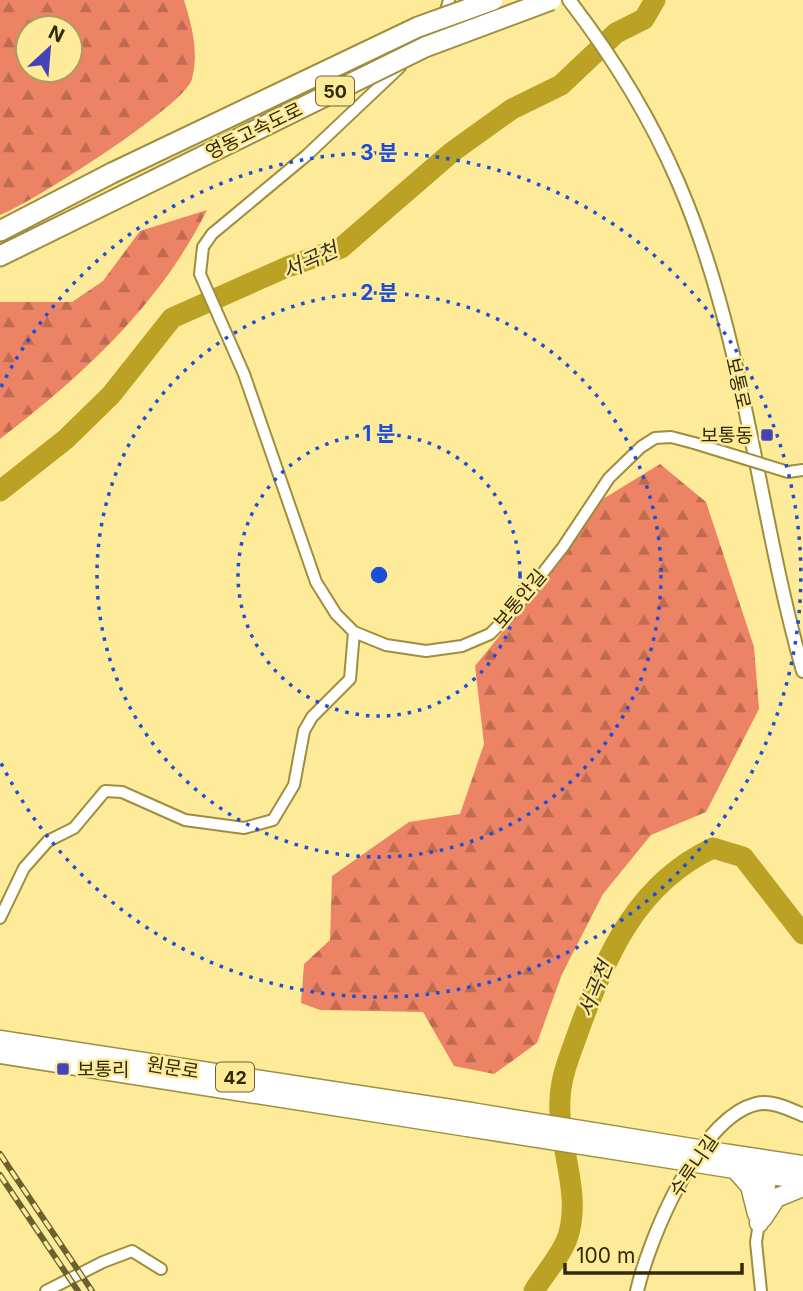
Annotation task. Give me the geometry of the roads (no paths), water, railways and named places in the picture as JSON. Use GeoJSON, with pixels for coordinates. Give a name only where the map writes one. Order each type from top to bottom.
{"type":"FeatureCollection","features":[{"type":"Feature","properties":{"kind":"highway","name":"영동고속도로"},"geometry":{"type":"LineString","coordinates":[[0,231],[113,173],[418,27],[493,0]]}},
{"type":"Feature","properties":{"kind":"highway","name":"영동고속도로"},"geometry":{"type":"LineString","coordinates":[[0,256],[425,47],[551,0]]}},
{"type":"Feature","properties":{"kind":"highway","name":"원문로"},"geometry":{"type":"LineString","coordinates":[[0,1040],[469,1119]]}},
{"type":"Feature","properties":{"kind":"highway","name":"원문로"},"geometry":{"type":"LineString","coordinates":[[0,1054],[469,1119]]}},
{"type":"Feature","properties":{"kind":"highway","name":"42"},"geometry":{"type":"LineString","coordinates":[[469,1119],[731,1163],[770,1167],[803,1166]]}},
{"type":"Feature","properties":{"kind":"highway"},"geometry":{"type":"LineString","coordinates":[[731,1163],[750,1186],[759,1223]]}},
{"type":"Feature","properties":{"kind":"highway","name":"42"},"geometry":{"type":"LineString","coordinates":[[770,1167],[803,1180]]}},
{"type":"Feature","properties":{"kind":"highway"},"geometry":{"type":"LineString","coordinates":[[759,1223],[770,1167]]}},
{"type":"Feature","properties":{"kind":"highway"},"geometry":{"type":"LineString","coordinates":[[759,1223],[776,1198],[803,1186]]}},
{"type":"Feature","properties":{"kind":"street","name":"보통안길"},"geometry":{"type":"LineString","coordinates":[[449,0],[439,35],[381,83],[307,155],[212,234],[203,247],[200,274],[244,374],[316,582],[335,614],[354,632],[386,645],[426,651],[462,646],[490,634],[514,610],[563,547],[609,478],[641,447],[655,438],[671,437],[788,472],[803,470]]}},
{"type":"Feature","properties":{"kind":"street","name":"보통로"},"geometry":{"type":"LineString","coordinates":[[569,0],[640,106],[679,184],[709,269],[803,671]]}},
{"type":"Feature","properties":{"kind":"street"},"geometry":{"type":"LineString","coordinates":[[0,918],[24,868],[48,841],[74,828],[105,791],[122,793],[185,820],[244,828],[273,820],[294,785],[304,731],[312,717],[350,679],[354,632]]}},
{"type":"Feature","properties":{"kind":"street","name":"수루니길"},"geometry":{"type":"LineString","coordinates":[[637,1291],[657,1231],[674,1192],[728,1119],[757,1104],[783,1105],[803,1115]]}},
{"type":"Feature","properties":{"kind":"street"},"geometry":{"type":"LineString","coordinates":[[759,1223],[756,1242],[757,1277],[761,1291]]}},
{"type":"Feature","properties":{"kind":"street"},"geometry":{"type":"LineString","coordinates":[[46,1291],[103,1262],[132,1251],[161,1269]]}},
{"type":"Feature","properties":{"kind":"waterway","name":"서곡천"},"geometry":{"type":"LineString","coordinates":[[0,491],[66,439],[111,395],[172,318],[287,267],[341,248],[452,152],[512,109],[561,85],[616,33],[644,19],[655,0]]}},
{"type":"Feature","properties":{"kind":"waterway","name":"서곡천"},"geometry":{"type":"LineString","coordinates":[[534,1291],[562,1250],[572,1219],[571,1185],[560,1116],[565,1071],[590,999],[628,923],[664,880],[713,848],[743,857],[803,934]]}},
{"type":"Feature","properties":{"kind":"railway"},"geometry":{"type":"LineString","coordinates":[[0,1154],[92,1291]]}},
{"type":"Feature","properties":{"kind":"railway"},"geometry":{"type":"LineString","coordinates":[[0,1175],[78,1291]]}},
{"type":"Feature","properties":{"kind":"place","name":"보통동"},"geometry":{"type":"Point","coordinates":[767,435]}},
{"type":"Feature","properties":{"kind":"place","name":"보통리"},"geometry":{"type":"Point","coordinates":[63,1069]}}]}
